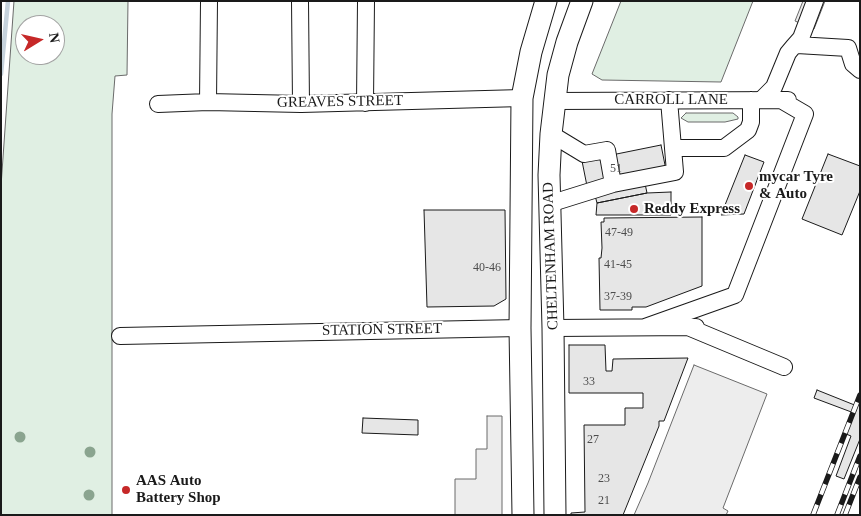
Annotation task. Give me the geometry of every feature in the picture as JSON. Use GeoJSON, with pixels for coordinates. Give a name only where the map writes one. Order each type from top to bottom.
{"type":"FeatureCollection","features":[{"type":"Feature","properties":{"kind":"main road","name":"CHELTENHAM ROAD"},"geometry":{"type":"LineString","coordinates":[[523,515],[520,328],[522,98],[531,52],[546,1]]}},
{"type":"Feature","properties":{"kind":"main road","name":"CHELTENHAM ROAD"},"geometry":{"type":"LineString","coordinates":[[555,515],[553,328],[549,204],[551,134],[558,75],[567,42],[582,1]]}},
{"type":"Feature","properties":{"kind":"main road"},"geometry":{"type":"LineString","coordinates":[[522,98],[554,101]]}},
{"type":"Feature","properties":{"kind":"main road","name":"STATION STREET"},"geometry":{"type":"LineString","coordinates":[[520,328],[553,328]]}},
{"type":"Feature","properties":{"kind":"street"},"geometry":{"type":"LineString","coordinates":[[208,102],[209,1]]}},
{"type":"Feature","properties":{"kind":"street"},"geometry":{"type":"LineString","coordinates":[[300,1],[301,104]]}},
{"type":"Feature","properties":{"kind":"street"},"geometry":{"type":"LineString","coordinates":[[365,102],[366,1]]}},
{"type":"Feature","properties":{"kind":"street"},"geometry":{"type":"LineString","coordinates":[[771,100],[769,93],[776,84],[788,53],[801,38],[815,1]]}},
{"type":"Feature","properties":{"kind":"street"},"geometry":{"type":"LineString","coordinates":[[793,46],[848,48],[852,64],[860,70]]}},
{"type":"Feature","properties":{"kind":"street"},"geometry":{"type":"LineString","coordinates":[[673,148],[724,148],[748,130],[751,122],[783,90],[799,54],[816,47]]}},
{"type":"Feature","properties":{"kind":"street","name":"GREAVES STREET"},"geometry":{"type":"LineString","coordinates":[[158,104],[208,102],[301,104],[522,98]]}},
{"type":"Feature","properties":{"kind":"street"},"geometry":{"type":"LineString","coordinates":[[549,204],[613,184],[675,172],[669,100]]}},
{"type":"Feature","properties":{"kind":"street","name":"CARROLL LANE"},"geometry":{"type":"LineString","coordinates":[[554,101],[771,100]]}},
{"type":"Feature","properties":{"kind":"street","name":"STATION STREET"},"geometry":{"type":"LineString","coordinates":[[645,328],[735,295],[805,114],[771,100]]}},
{"type":"Feature","properties":{"kind":"street"},"geometry":{"type":"LineString","coordinates":[[551,134],[584,154],[607,150],[613,184]]}},
{"type":"Feature","properties":{"kind":"street","name":"STATION STREET"},"geometry":{"type":"LineString","coordinates":[[553,328],[692,327],[784,367]]}},
{"type":"Feature","properties":{"kind":"street","name":"STATION STREET"},"geometry":{"type":"LineString","coordinates":[[120,336],[520,328]]}},
{"type":"Feature","properties":{"kind":"green space"},"geometry":{"type":"Polygon","coordinates":[[[14,1],[128,1],[127,75],[115,76],[112,114],[112,515],[1,515],[1,186],[14,1]]]}},
{"type":"Feature","properties":{"kind":"green space"},"geometry":{"type":"Polygon","coordinates":[[[621,1],[753,1],[721,82],[602,80],[592,74],[621,1]]]}},
{"type":"Feature","properties":{"kind":"green space"},"geometry":{"type":"Polygon","coordinates":[[[686,113],[733,113],[738,119],[725,122],[688,122],[681,118],[686,113]]]}},
{"type":"Feature","properties":{"kind":"shaded area"},"geometry":{"type":"Polygon","coordinates":[[[803,1],[825,1],[814,29],[795,21],[803,1]]]}},
{"type":"Feature","properties":{"kind":"shaded area"},"geometry":{"type":"Polygon","coordinates":[[[694,365],[767,394],[723,508],[728,511],[726,515],[634,515],[648,483],[694,365]]]}},
{"type":"Feature","properties":{"kind":"shaded area"},"geometry":{"type":"Polygon","coordinates":[[[487,416],[502,416],[502,515],[455,515],[455,479],[476,479],[476,449],[487,449],[487,416]]]}},
{"type":"Feature","properties":{"kind":"building"},"geometry":{"type":"Polygon","coordinates":[[[661,145],[666,170],[643,174],[647,193],[597,203],[592,184],[587,186],[582,161],[661,145]]]}},
{"type":"Feature","properties":{"kind":"building"},"geometry":{"type":"Polygon","coordinates":[[[828,154],[860,166],[860,191],[842,235],[802,219],[828,154]]]}},
{"type":"Feature","properties":{"kind":"building"},"geometry":{"type":"Polygon","coordinates":[[[745,155],[764,162],[744,214],[721,215],[745,155]]]}},
{"type":"Feature","properties":{"kind":"building","name":"Reddy Express"},"geometry":{"type":"Polygon","coordinates":[[[671,192],[671,215],[596,215],[597,203],[647,193],[671,192]]]}},
{"type":"Feature","properties":{"kind":"building"},"geometry":{"type":"Polygon","coordinates":[[[424,210],[505,210],[506,299],[494,306],[427,307],[424,210]]]}},
{"type":"Feature","properties":{"kind":"building"},"geometry":{"type":"Polygon","coordinates":[[[702,217],[702,286],[646,307],[632,307],[632,310],[600,310],[599,258],[601,258],[602,248],[601,222],[604,222],[604,218],[702,217]]]}},
{"type":"Feature","properties":{"kind":"building"},"geometry":{"type":"Polygon","coordinates":[[[569,345],[605,345],[606,371],[612,371],[613,359],[688,358],[664,421],[659,421],[659,426],[623,515],[571,515],[571,513],[585,512],[584,425],[625,425],[625,408],[643,408],[643,393],[569,393],[569,345]]]}},
{"type":"Feature","properties":{"kind":"building"},"geometry":{"type":"Polygon","coordinates":[[[817,390],[857,406],[860,398],[860,439],[844,479],[836,476],[851,436],[846,434],[854,413],[814,398],[817,390]]]}},
{"type":"Feature","properties":{"kind":"building"},"geometry":{"type":"Polygon","coordinates":[[[363,418],[418,420],[418,435],[362,433],[363,418]]]}},
{"type":"Feature","properties":{"kind":"waterway"},"geometry":{"type":"LineString","coordinates":[[1,74],[8,1]]}},
{"type":"Feature","properties":{"kind":"railway"},"geometry":{"type":"LineString","coordinates":[[813,515],[860,395]]}},
{"type":"Feature","properties":{"kind":"railway"},"geometry":{"type":"LineString","coordinates":[[837,515],[860,456]]}},
{"type":"Feature","properties":{"kind":"railway"},"geometry":{"type":"LineString","coordinates":[[845,515],[860,477]]}},
{"type":"Feature","properties":{"kind":"place","name":"mycar Tyre & Auto"},"geometry":{"type":"Point","coordinates":[749,186]}},
{"type":"Feature","properties":{"kind":"place","name":"Reddy Express"},"geometry":{"type":"Point","coordinates":[634,209]}},
{"type":"Feature","properties":{"kind":"place","name":"AAS Auto Battery Shop"},"geometry":{"type":"Point","coordinates":[126,490]}}]}
